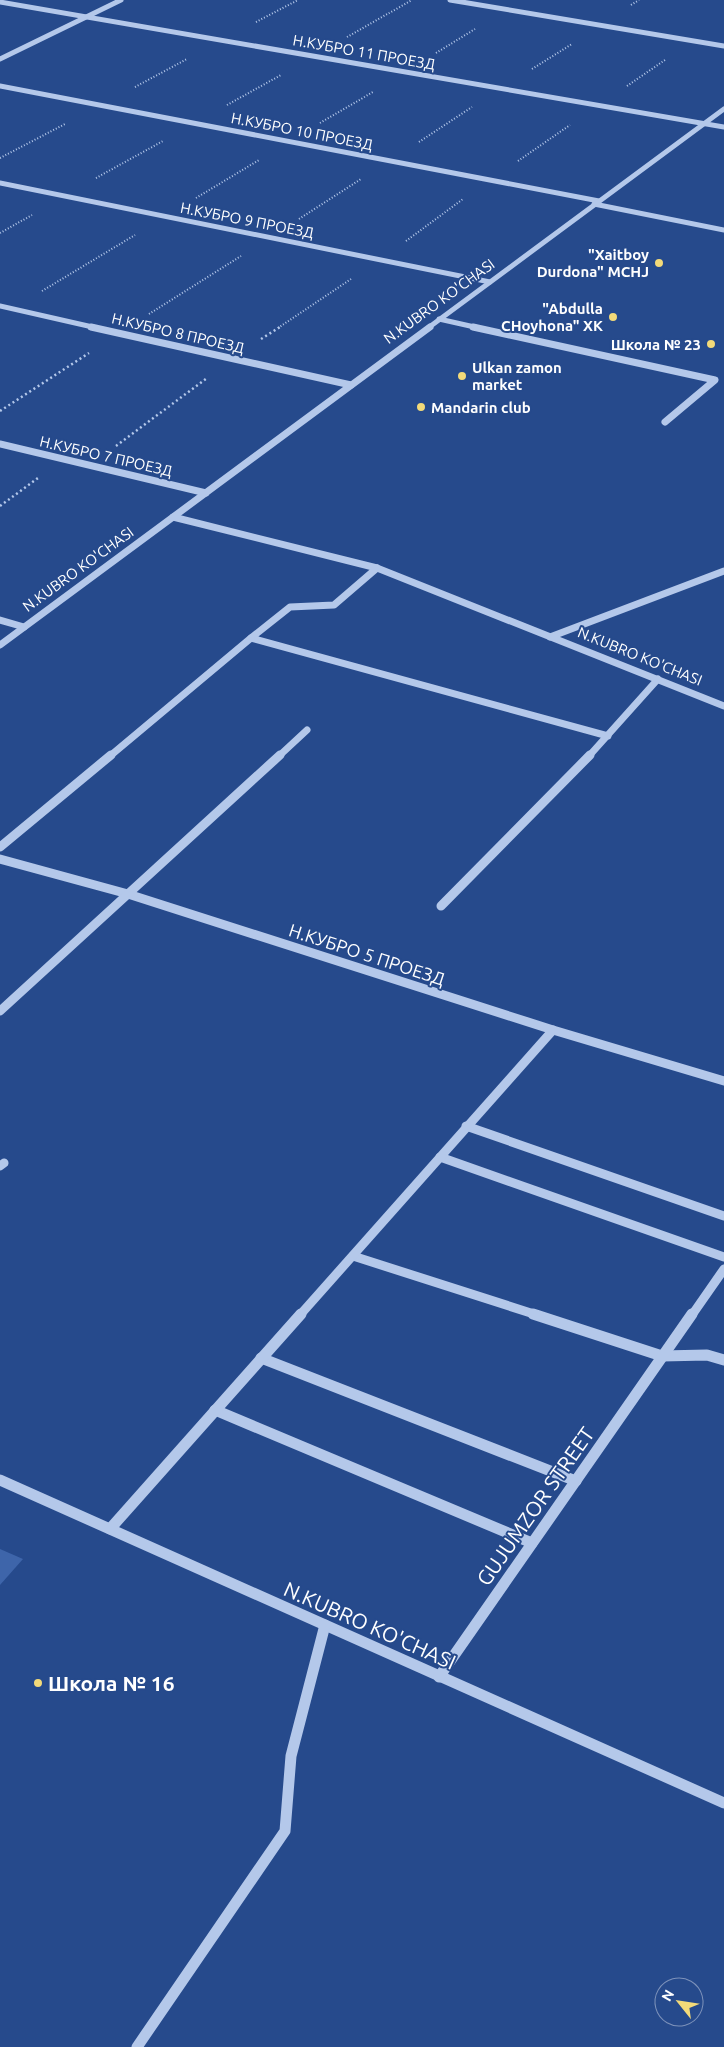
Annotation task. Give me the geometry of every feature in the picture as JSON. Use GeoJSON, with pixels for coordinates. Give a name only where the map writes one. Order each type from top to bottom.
{"type":"FeatureCollection","features":[{"type":"Feature","properties":{"kind":"street"},"geometry":{"type":"LineString","coordinates":[[0,59],[121,0]]}},
{"type":"Feature","properties":{"kind":"street"},"geometry":{"type":"LineString","coordinates":[[450,0],[724,46]]}},
{"type":"Feature","properties":{"kind":"street","name":"Н.КУБРО 11 ПРОЕЗД"},"geometry":{"type":"LineString","coordinates":[[0,2],[724,127]]}},
{"type":"Feature","properties":{"kind":"street","name":"Н.КУБРО 10 ПРОЕЗД"},"geometry":{"type":"LineString","coordinates":[[0,86],[390,160],[724,230]]}},
{"type":"Feature","properties":{"kind":"street","name":"N.KUBRO KO'CHASI"},"geometry":{"type":"LineString","coordinates":[[0,645],[724,108]]}},
{"type":"Feature","properties":{"kind":"street","name":"Н.КУБРО 9 ПРОЕЗД"},"geometry":{"type":"LineString","coordinates":[[0,183],[490,282]]}},
{"type":"Feature","properties":{"kind":"street","name":"Н.КУБРО 8 ПРОЕЗД"},"geometry":{"type":"LineString","coordinates":[[0,306],[351,385]]}},
{"type":"Feature","properties":{"kind":"street"},"geometry":{"type":"LineString","coordinates":[[439,319],[715,380],[665,422]]}},
{"type":"Feature","properties":{"kind":"street","name":"Н.КУБРО 7 ПРОЕЗД"},"geometry":{"type":"LineString","coordinates":[[0,444],[206,493]]}},
{"type":"Feature","properties":{"kind":"street","name":"N.KUBRO KO'CHASI"},"geometry":{"type":"LineString","coordinates":[[173,517],[377,568],[724,706]]}},
{"type":"Feature","properties":{"kind":"street"},"geometry":{"type":"LineString","coordinates":[[0,847],[290,607],[334,605],[377,568]]}},
{"type":"Feature","properties":{"kind":"street"},"geometry":{"type":"LineString","coordinates":[[550,637],[724,571]]}},
{"type":"Feature","properties":{"kind":"street"},"geometry":{"type":"LineString","coordinates":[[0,620],[24,626]]}},
{"type":"Feature","properties":{"kind":"street"},"geometry":{"type":"LineString","coordinates":[[251,638],[608,736]]}},
{"type":"Feature","properties":{"kind":"street"},"geometry":{"type":"LineString","coordinates":[[440,906],[608,736],[658,679]]}},
{"type":"Feature","properties":{"kind":"street"},"geometry":{"type":"LineString","coordinates":[[0,1011],[307,730]]}},
{"type":"Feature","properties":{"kind":"street","name":"Н.КУБРО 5 ПРОЕЗД"},"geometry":{"type":"LineString","coordinates":[[1,860],[128,894],[553,1030],[724,1081]]}},
{"type":"Feature","properties":{"kind":"street"},"geometry":{"type":"LineString","coordinates":[[110,1529],[553,1030]]}},
{"type":"Feature","properties":{"kind":"street"},"geometry":{"type":"LineString","coordinates":[[466,1126],[724,1216]]}},
{"type":"Feature","properties":{"kind":"street"},"geometry":{"type":"LineString","coordinates":[[440,1158],[724,1257]]}},
{"type":"Feature","properties":{"kind":"street"},"geometry":{"type":"LineString","coordinates":[[353,1256],[662,1356],[707,1355],[724,1360]]}},
{"type":"Feature","properties":{"kind":"street","name":"GUJUMZOR STREET"},"geometry":{"type":"LineString","coordinates":[[439,1676],[724,1269]]}},
{"type":"Feature","properties":{"kind":"street"},"geometry":{"type":"LineString","coordinates":[[261,1358],[576,1481]]}},
{"type":"Feature","properties":{"kind":"street"},"geometry":{"type":"LineString","coordinates":[[215,1410],[532,1543]]}},
{"type":"Feature","properties":{"kind":"street","name":"N.KUBRO KO'CHASI"},"geometry":{"type":"LineString","coordinates":[[0,1480],[724,1803]]}},
{"type":"Feature","properties":{"kind":"street"},"geometry":{"type":"LineString","coordinates":[[137,2047],[285,1832],[291,1756],[325,1626]]}},
{"type":"Feature","properties":{"kind":"path"},"geometry":{"type":"LineString","coordinates":[[0,158],[298,0]]}},
{"type":"Feature","properties":{"kind":"path"},"geometry":{"type":"LineString","coordinates":[[0,411],[639,0]]}},
{"type":"Feature","properties":{"kind":"path"},"geometry":{"type":"LineString","coordinates":[[0,506],[64,458]]}},
{"type":"Feature","properties":{"kind":"shaded area"},"geometry":{"type":"Polygon","coordinates":[[[0,1549],[23,1559],[0,1585],[0,1549]]]}},
{"type":"Feature","properties":{"kind":"place","name":"\"Xaitboy Durdona\" MCHJ"},"geometry":{"type":"Point","coordinates":[659,263]}},
{"type":"Feature","properties":{"kind":"place","name":"\"Abdulla CHoyhona\" XK"},"geometry":{"type":"Point","coordinates":[613,317]}},
{"type":"Feature","properties":{"kind":"place","name":"Школа № 23"},"geometry":{"type":"Point","coordinates":[711,344]}},
{"type":"Feature","properties":{"kind":"place","name":"Ulkan zamon market"},"geometry":{"type":"Point","coordinates":[462,376]}},
{"type":"Feature","properties":{"kind":"place","name":"Mandarin club"},"geometry":{"type":"Point","coordinates":[421,407]}},
{"type":"Feature","properties":{"kind":"place","name":"Школа № 16"},"geometry":{"type":"Point","coordinates":[38,1683]}}]}
